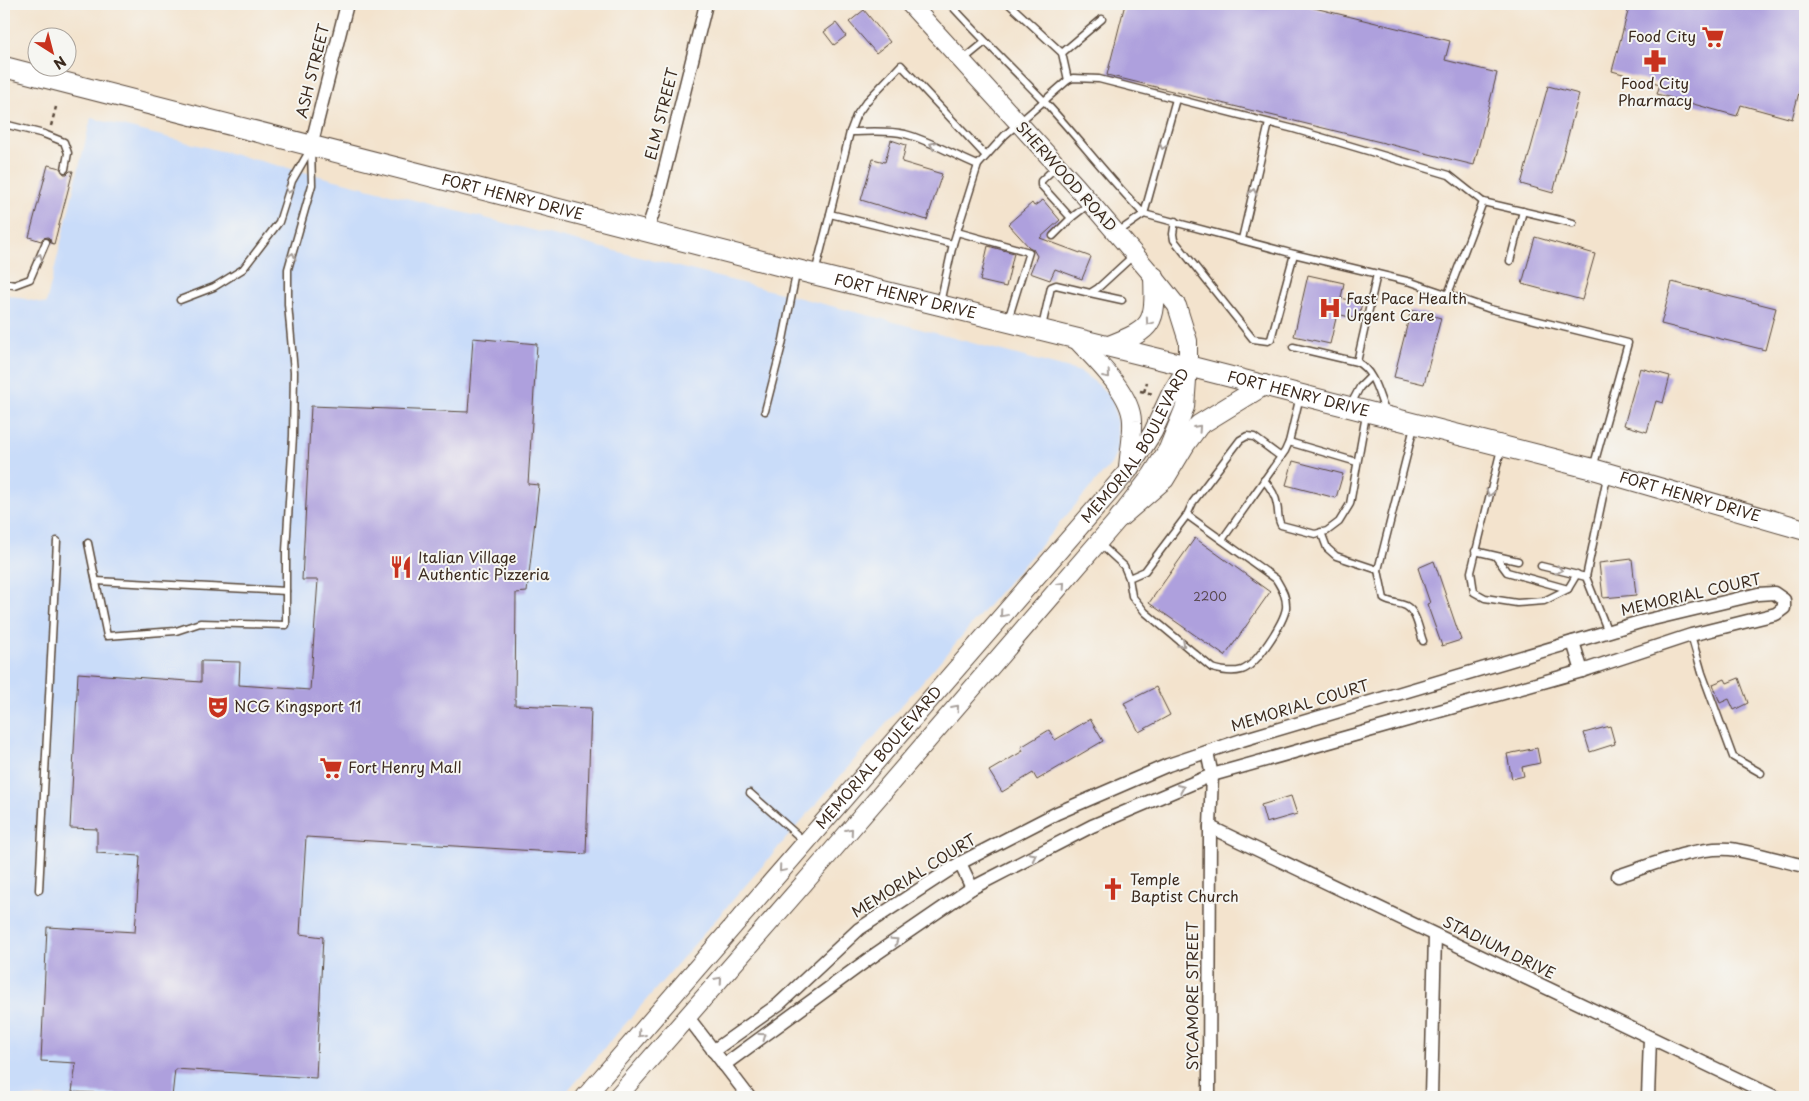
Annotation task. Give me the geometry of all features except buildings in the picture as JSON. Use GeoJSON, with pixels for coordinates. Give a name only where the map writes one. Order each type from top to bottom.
{"type":"FeatureCollection","features":[{"type":"Feature","properties":{"kind":"main road","name":"SHERWOOD ROAD"},"geometry":{"type":"LineString","coordinates":[[910,4],[1090,203],[1177,306],[1188,341],[1188,366]]}},
{"type":"Feature","properties":{"kind":"main road","name":"FORT HENRY DRIVE"},"geometry":{"type":"LineString","coordinates":[[4,67],[806,272],[1109,346],[1600,471],[1805,530]]}},
{"type":"Feature","properties":{"kind":"main road"},"geometry":{"type":"LineString","coordinates":[[1109,346],[1128,339],[1148,327],[1155,309],[1154,277]]}},
{"type":"Feature","properties":{"kind":"main road"},"geometry":{"type":"LineString","coordinates":[[1075,338],[1116,384],[1126,400],[1132,419],[1128,471]]}},
{"type":"Feature","properties":{"kind":"main road","name":"MEMORIAL BOULEVARD"},"geometry":{"type":"LineString","coordinates":[[585,1097],[1128,471],[1153,432],[1170,393],[1188,366]]}},
{"type":"Feature","properties":{"kind":"main road","name":"MEMORIAL BOULEVARD"},"geometry":{"type":"LineString","coordinates":[[617,1097],[1120,517],[1151,476],[1168,449],[1184,407],[1188,366]]}},
{"type":"Feature","properties":{"kind":"main road"},"geometry":{"type":"LineString","coordinates":[[1120,517],[1164,479],[1199,425],[1264,385]]}},
{"type":"Feature","properties":{"kind":"main road"},"geometry":{"type":"LineString","coordinates":[[805,842],[826,858]]}},
{"type":"Feature","properties":{"kind":"main road"},"geometry":{"type":"LineString","coordinates":[[673,997],[687,1016]]}},
{"type":"Feature","properties":{"kind":"street","name":"ASH STREET"},"geometry":{"type":"LineString","coordinates":[[311,146],[346,4]]}},
{"type":"Feature","properties":{"kind":"street","name":"ELM STREET"},"geometry":{"type":"LineString","coordinates":[[647,231],[706,4]]}},
{"type":"Feature","properties":{"kind":"street","name":"MEMORIAL COURT"},"geometry":{"type":"LineString","coordinates":[[713,1051],[778,1004],[859,929],[960,863],[1057,813],[1168,765],[1608,632],[1758,594],[1774,593],[1784,600],[1784,608],[1776,614],[1691,635],[1582,671],[1212,775],[1092,826],[972,888],[870,958],[724,1065]]}},
{"type":"Feature","properties":{"kind":"street"},"geometry":{"type":"LineString","coordinates":[[1573,642],[1582,671]]}},
{"type":"Feature","properties":{"kind":"street","name":"SYCAMORE STREET"},"geometry":{"type":"LineString","coordinates":[[1207,752],[1212,775],[1210,827],[1209,1097]]}},
{"type":"Feature","properties":{"kind":"street","name":"STADIUM DRIVE"},"geometry":{"type":"LineString","coordinates":[[1210,827],[1775,1097]]}},
{"type":"Feature","properties":{"kind":"street"},"geometry":{"type":"LineString","coordinates":[[1618,876],[1688,854],[1713,850],[1730,850],[1805,866]]}},
{"type":"Feature","properties":{"kind":"street"},"geometry":{"type":"LineString","coordinates":[[960,863],[972,888]]}},
{"type":"Feature","properties":{"kind":"street"},"geometry":{"type":"LineString","coordinates":[[1431,1097],[1435,935]]}},
{"type":"Feature","properties":{"kind":"street"},"geometry":{"type":"LineString","coordinates":[[687,1016],[749,1097]]}},
{"type":"Feature","properties":{"kind":"street"},"geometry":{"type":"LineString","coordinates":[[1648,1097],[1650,1038]]}},
{"type":"Feature","properties":{"kind":"lane"},"geometry":{"type":"LineString","coordinates":[[950,4],[1044,101],[1116,185],[1144,214],[1294,254],[1411,282],[1490,309],[1628,343],[1600,471],[1586,577],[1608,632]]}},
{"type":"Feature","properties":{"kind":"lane"},"geometry":{"type":"LineString","coordinates":[[1009,4],[1062,53],[1068,80]]}},
{"type":"Feature","properties":{"kind":"lane"},"geometry":{"type":"LineString","coordinates":[[1062,53],[1102,19]]}},
{"type":"Feature","properties":{"kind":"lane"},"geometry":{"type":"LineString","coordinates":[[962,61],[985,42]]}},
{"type":"Feature","properties":{"kind":"lane"},"geometry":{"type":"LineString","coordinates":[[765,411],[782,344],[806,272],[830,214],[850,132],[856,116],[866,102],[901,65],[985,155]]}},
{"type":"Feature","properties":{"kind":"lane"},"geometry":{"type":"LineString","coordinates":[[940,305],[957,232],[978,165],[985,155],[1018,123],[1068,80],[1073,78],[1099,79],[1269,123],[1449,175],[1483,202],[1573,223]]}},
{"type":"Feature","properties":{"kind":"lane"},"geometry":{"type":"LineString","coordinates":[[1116,233],[1144,214],[1176,99]]}},
{"type":"Feature","properties":{"kind":"lane"},"geometry":{"type":"LineString","coordinates":[[1242,239],[1269,123]]}},
{"type":"Feature","properties":{"kind":"lane"},"geometry":{"type":"LineString","coordinates":[[4,124],[44,134],[64,142],[68,153],[65,170]]}},
{"type":"Feature","properties":{"kind":"lane"},"geometry":{"type":"LineString","coordinates":[[850,132],[904,134],[932,143],[978,165]]}},
{"type":"Feature","properties":{"kind":"lane"},"geometry":{"type":"LineString","coordinates":[[180,300],[214,287],[243,269],[278,222],[292,181],[311,146]]}},
{"type":"Feature","properties":{"kind":"lane"},"geometry":{"type":"LineString","coordinates":[[88,543],[108,636],[176,631],[200,623],[286,625],[286,551],[293,436],[294,372],[288,304],[288,269],[312,185],[311,146]]}},
{"type":"Feature","properties":{"kind":"lane"},"geometry":{"type":"LineString","coordinates":[[1057,166],[1041,181],[1041,184],[1072,218]]}},
{"type":"Feature","properties":{"kind":"lane"},"geometry":{"type":"LineString","coordinates":[[1448,294],[1483,202]]}},
{"type":"Feature","properties":{"kind":"lane"},"geometry":{"type":"LineString","coordinates":[[1052,236],[1090,203]]}},
{"type":"Feature","properties":{"kind":"lane"},"geometry":{"type":"LineString","coordinates":[[1510,261],[1523,211]]}},
{"type":"Feature","properties":{"kind":"lane"},"geometry":{"type":"LineString","coordinates":[[830,214],[954,244]]}},
{"type":"Feature","properties":{"kind":"lane"},"geometry":{"type":"LineString","coordinates":[[1176,221],[1173,234],[1174,240],[1253,339],[1268,341],[1271,338],[1294,254]]}},
{"type":"Feature","properties":{"kind":"lane"},"geometry":{"type":"LineString","coordinates":[[957,232],[1029,252],[1008,321]]}},
{"type":"Feature","properties":{"kind":"lane"},"geometry":{"type":"LineString","coordinates":[[4,283],[14,285],[30,279],[46,242]]}},
{"type":"Feature","properties":{"kind":"lane"},"geometry":{"type":"LineString","coordinates":[[1090,293],[1135,254]]}},
{"type":"Feature","properties":{"kind":"lane"},"geometry":{"type":"LineString","coordinates":[[1357,362],[1377,274]]}},
{"type":"Feature","properties":{"kind":"lane"},"geometry":{"type":"LineString","coordinates":[[1041,330],[1050,288],[1056,285],[1122,300]]}},
{"type":"Feature","properties":{"kind":"lane"},"geometry":{"type":"LineString","coordinates":[[1293,347],[1357,362],[1366,367],[1370,377],[1376,383],[1379,397],[1388,417]]}},
{"type":"Feature","properties":{"kind":"lane"},"geometry":{"type":"LineString","coordinates":[[1264,480],[1270,486],[1278,504],[1278,520],[1280,525],[1315,534],[1327,531],[1338,522],[1350,504],[1357,462],[1360,387],[1370,377]]}},
{"type":"Feature","properties":{"kind":"lane"},"geometry":{"type":"LineString","coordinates":[[1222,540],[1281,457],[1289,442],[1301,395]]}},
{"type":"Feature","properties":{"kind":"lane"},"geometry":{"type":"LineString","coordinates":[[1415,424],[1378,570],[1384,599],[1405,606],[1413,611],[1423,641]]}},
{"type":"Feature","properties":{"kind":"lane"},"geometry":{"type":"LineString","coordinates":[[1129,578],[1144,571],[1187,515],[1193,502],[1240,440],[1247,436],[1254,437],[1281,457]]}},
{"type":"Feature","properties":{"kind":"lane"},"geometry":{"type":"LineString","coordinates":[[1289,442],[1357,462]]}},
{"type":"Feature","properties":{"kind":"lane"},"geometry":{"type":"LineString","coordinates":[[1502,446],[1475,551],[1471,572],[1474,592],[1485,598],[1517,603],[1544,601],[1568,589],[1577,574]]}},
{"type":"Feature","properties":{"kind":"lane"},"geometry":{"type":"LineString","coordinates":[[1098,542],[1124,566],[1129,578],[1132,596],[1145,612],[1212,668],[1224,672],[1244,670],[1258,658],[1282,620],[1286,608],[1284,593],[1276,579],[1187,515]]}},
{"type":"Feature","properties":{"kind":"lane"},"geometry":{"type":"LineString","coordinates":[[1321,532],[1327,548],[1336,556],[1378,570]]}},
{"type":"Feature","properties":{"kind":"lane"},"geometry":{"type":"LineString","coordinates":[[39,890],[57,541]]}},
{"type":"Feature","properties":{"kind":"lane"},"geometry":{"type":"LineString","coordinates":[[1475,551],[1518,561]]}},
{"type":"Feature","properties":{"kind":"lane"},"geometry":{"type":"LineString","coordinates":[[1496,557],[1507,572],[1568,589]]}},
{"type":"Feature","properties":{"kind":"lane"},"geometry":{"type":"LineString","coordinates":[[1541,566],[1586,577]]}},
{"type":"Feature","properties":{"kind":"lane"},"geometry":{"type":"LineString","coordinates":[[96,580],[286,591]]}},
{"type":"Feature","properties":{"kind":"lane"},"geometry":{"type":"LineString","coordinates":[[1691,635],[1702,673],[1733,758],[1761,773]]}},
{"type":"Feature","properties":{"kind":"lane"},"geometry":{"type":"LineString","coordinates":[[750,793],[805,842]]}},
{"type":"Feature","properties":{"kind":"path"},"geometry":{"type":"LineString","coordinates":[[44,134],[50,128],[56,106]]}},
{"type":"Feature","properties":{"kind":"path"},"geometry":{"type":"LineString","coordinates":[[1144,392],[1146,382]]}},
{"type":"Feature","properties":{"kind":"path"},"geometry":{"type":"LineString","coordinates":[[1138,391],[1158,395]]}},
{"type":"Feature","properties":{"kind":"shaded area","name":"Fort Henry Mall"},"geometry":{"type":"Polygon","coordinates":[[[91,118],[879,318],[1081,372],[1100,386],[1113,401],[1119,449],[1111,464],[562,1097],[4,1097],[4,294],[46,304],[91,118]]]}},
{"type":"Feature","properties":{"kind":"place","name":"Food City"},"geometry":{"type":"Point","coordinates":[1713,37]}},
{"type":"Feature","properties":{"kind":"place","name":"Food City Pharmacy"},"geometry":{"type":"Point","coordinates":[1655,61]}},
{"type":"Feature","properties":{"kind":"place","name":"Fast Pace Health Urgent Care"},"geometry":{"type":"Point","coordinates":[1330,308]}},
{"type":"Feature","properties":{"kind":"place","name":"Italian Village Authentic Pizzeria"},"geometry":{"type":"Point","coordinates":[401,567]}},
{"type":"Feature","properties":{"kind":"place","name":"NCG Kingsport 11"},"geometry":{"type":"Point","coordinates":[218,707]}},
{"type":"Feature","properties":{"kind":"place","name":"Fort Henry Mall"},"geometry":{"type":"Point","coordinates":[331,768]}},
{"type":"Feature","properties":{"kind":"place","name":"Temple Baptist Church"},"geometry":{"type":"Point","coordinates":[1113,889]}}]}
